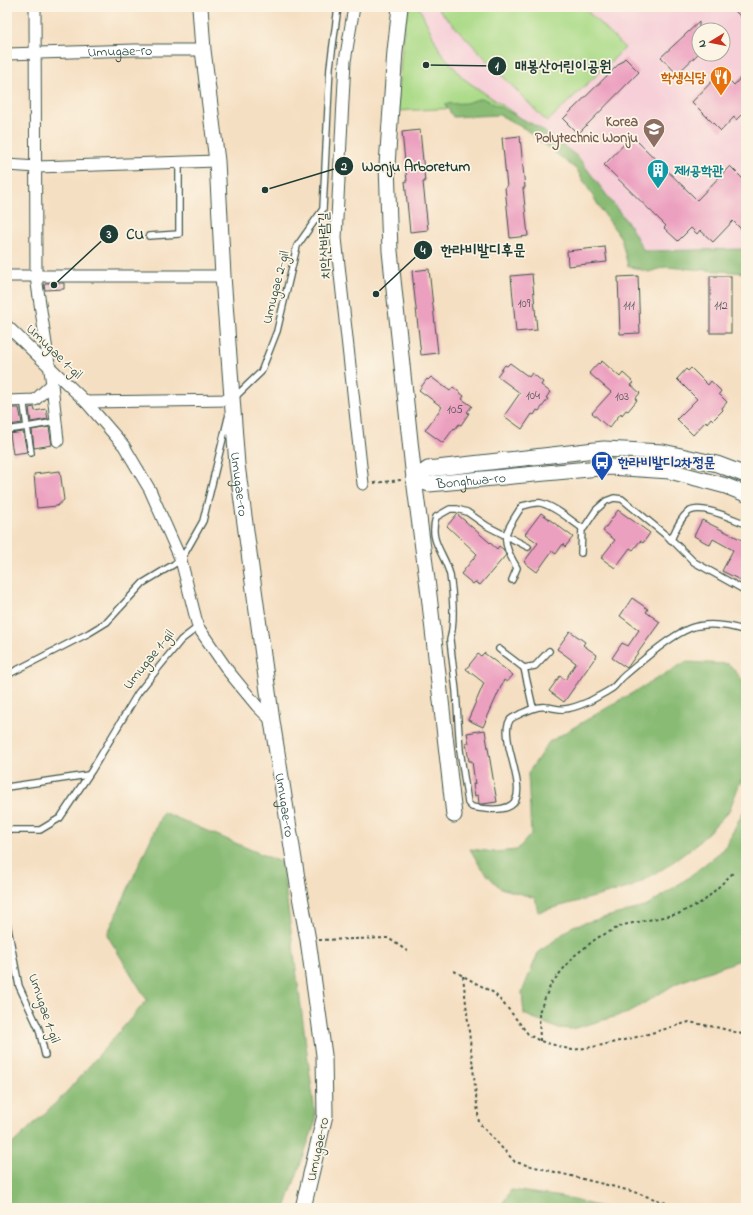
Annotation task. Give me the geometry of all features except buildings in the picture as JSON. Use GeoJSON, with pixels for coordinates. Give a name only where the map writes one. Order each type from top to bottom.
{"type":"FeatureCollection","features":[{"type":"Feature","properties":{"kind":"street"},"geometry":{"type":"LineString","coordinates":[[35,7],[37,166],[36,277],[50,368],[58,441]]}},
{"type":"Feature","properties":{"kind":"street","name":"Umugae-ro"},"geometry":{"type":"LineString","coordinates":[[200,7],[203,50],[218,162],[223,276],[237,465],[272,721],[308,940],[324,1055],[325,1115],[303,1208]]}},
{"type":"Feature","properties":{"kind":"street","name":"치악산바람길"},"geometry":{"type":"LineString","coordinates":[[354,7],[345,61],[336,238],[363,484]]}},
{"type":"Feature","properties":{"kind":"street"},"geometry":{"type":"LineString","coordinates":[[400,7],[395,51],[388,173],[390,251],[414,479],[454,815]]}},
{"type":"Feature","properties":{"kind":"street","name":"Umugae-ro"},"geometry":{"type":"LineString","coordinates":[[7,54],[135,50],[203,50]]}},
{"type":"Feature","properties":{"kind":"street"},"geometry":{"type":"LineString","coordinates":[[7,165],[37,166],[218,162]]}},
{"type":"Feature","properties":{"kind":"street"},"geometry":{"type":"LineString","coordinates":[[7,276],[223,276]]}},
{"type":"Feature","properties":{"kind":"street","name":"Umugae 1-gil"},"geometry":{"type":"LineString","coordinates":[[7,326],[86,402],[124,446],[150,490],[181,560],[198,627]]}},
{"type":"Feature","properties":{"kind":"street"},"geometry":{"type":"LineString","coordinates":[[7,401],[35,400],[52,384]]}},
{"type":"Feature","properties":{"kind":"street"},"geometry":{"type":"LineString","coordinates":[[86,402],[233,400]]}},
{"type":"Feature","properties":{"kind":"street","name":"Bonghwa-ro"},"geometry":{"type":"LineString","coordinates":[[414,479],[428,469],[604,449],[663,452],[717,464],[746,475]]}},
{"type":"Feature","properties":{"kind":"street","name":"Bonghwa-ro"},"geometry":{"type":"LineString","coordinates":[[414,479],[429,484],[610,468],[670,471],[726,486],[746,494]]}},
{"type":"Feature","properties":{"kind":"street"},"geometry":{"type":"LineString","coordinates":[[198,627],[229,672],[257,706],[272,721]]}},
{"type":"Feature","properties":{"kind":"lane","name":"Umugae 2-gil"},"geometry":{"type":"LineString","coordinates":[[233,400],[261,372],[277,331],[297,246],[323,209],[330,68],[338,7]]}},
{"type":"Feature","properties":{"kind":"lane"},"geometry":{"type":"LineString","coordinates":[[149,236],[179,234],[179,162]]}},
{"type":"Feature","properties":{"kind":"lane"},"geometry":{"type":"LineString","coordinates":[[7,675],[89,633],[107,622],[143,583],[181,560],[202,521],[233,400]]}},
{"type":"Feature","properties":{"kind":"lane"},"geometry":{"type":"LineString","coordinates":[[24,405],[31,453]]}},
{"type":"Feature","properties":{"kind":"lane"},"geometry":{"type":"LineString","coordinates":[[7,430],[55,422]]}},
{"type":"Feature","properties":{"kind":"lane"},"geometry":{"type":"LineString","coordinates":[[581,553],[582,528],[584,528],[596,510],[606,501],[614,498],[622,499],[671,540],[694,562],[746,591]]}},
{"type":"Feature","properties":{"kind":"lane"},"geometry":{"type":"LineString","coordinates":[[512,580],[517,568],[510,556],[506,535],[522,506],[540,503],[556,510],[582,528]]}},
{"type":"Feature","properties":{"kind":"lane"},"geometry":{"type":"LineString","coordinates":[[528,547],[487,526],[467,512],[457,509],[450,509],[436,517],[433,527],[434,539],[450,575],[454,612],[450,640],[456,691],[460,750],[468,802],[472,807],[495,810],[505,809],[514,804],[518,797],[518,784],[507,738],[507,725],[511,719],[534,708],[544,707],[565,710],[590,700],[612,688],[662,645],[684,631],[698,626],[719,625],[733,626],[746,631]]}},
{"type":"Feature","properties":{"kind":"lane"},"geometry":{"type":"LineString","coordinates":[[671,540],[681,520],[688,512],[694,510],[705,509],[746,524]]}},
{"type":"Feature","properties":{"kind":"lane","name":"Umugae 1-gil"},"geometry":{"type":"LineString","coordinates":[[7,830],[40,830],[60,818],[88,776],[138,693],[181,640],[198,627]]}},
{"type":"Feature","properties":{"kind":"lane"},"geometry":{"type":"LineString","coordinates":[[499,649],[524,668],[534,708]]}},
{"type":"Feature","properties":{"kind":"lane"},"geometry":{"type":"LineString","coordinates":[[524,668],[535,666],[549,651]]}},
{"type":"Feature","properties":{"kind":"lane"},"geometry":{"type":"LineString","coordinates":[[7,787],[88,776]]}},
{"type":"Feature","properties":{"kind":"lane","name":"Umugae 1-gil"},"geometry":{"type":"LineString","coordinates":[[7,923],[19,986],[39,1029],[45,1055]]}},
{"type":"Feature","properties":{"kind":"path"},"geometry":{"type":"LineString","coordinates":[[363,484],[414,479]]}},
{"type":"Feature","properties":{"kind":"path"},"geometry":{"type":"LineString","coordinates":[[540,1041],[539,1012],[551,984],[574,956],[597,938],[623,925],[678,914],[704,901],[734,872]]}},
{"type":"Feature","properties":{"kind":"path"},"geometry":{"type":"LineString","coordinates":[[308,940],[388,938],[410,953]]}},
{"type":"Feature","properties":{"kind":"path"},"geometry":{"type":"LineString","coordinates":[[454,971],[494,993],[510,1010],[528,1034],[540,1041],[572,1050],[598,1046],[641,1036],[689,1022],[746,1035]]}},
{"type":"Feature","properties":{"kind":"path"},"geometry":{"type":"LineString","coordinates":[[463,976],[479,1123],[515,1162],[631,1191],[680,1208]]}},
{"type":"Feature","properties":{"kind":"shaded area","name":"Korea Polytechnic Wonju"},"geometry":{"type":"Polygon","coordinates":[[[420,7],[746,7],[746,259],[633,263],[620,225],[582,164],[543,134],[464,79],[440,51],[420,7]]]}},
{"type":"Feature","properties":{"kind":"green space"},"geometry":{"type":"Polygon","coordinates":[[[406,7],[419,7],[440,51],[464,79],[515,114],[481,107],[396,111],[406,7]]]}},
{"type":"Feature","properties":{"kind":"green space"},"geometry":{"type":"Polygon","coordinates":[[[436,7],[583,7],[625,48],[547,122],[436,7]]]}},
{"type":"Feature","properties":{"kind":"green space"},"geometry":{"type":"Polygon","coordinates":[[[482,98],[538,127],[578,157],[630,226],[644,251],[746,249],[746,273],[665,267],[649,272],[628,266],[621,238],[600,208],[577,170],[525,129],[500,115],[453,117],[445,104],[466,103],[482,98]]]}},
{"type":"Feature","properties":{"kind":"green space"},"geometry":{"type":"Polygon","coordinates":[[[685,662],[729,664],[746,684],[746,790],[741,780],[729,811],[696,845],[666,867],[632,887],[538,912],[535,898],[500,888],[481,868],[470,849],[495,852],[517,850],[531,834],[528,773],[549,742],[685,662]]]}},
{"type":"Feature","properties":{"kind":"green space"},"geometry":{"type":"Polygon","coordinates":[[[746,806],[746,958],[677,983],[628,1013],[572,1029],[556,1028],[524,1014],[522,992],[538,953],[573,926],[647,906],[685,880],[724,849],[746,806]]]}},
{"type":"Feature","properties":{"kind":"green space"},"geometry":{"type":"Polygon","coordinates":[[[163,812],[282,863],[316,1120],[285,1208],[7,1208],[7,1149],[63,1096],[147,1000],[107,935],[163,812]]]}},
{"type":"Feature","properties":{"kind":"green space"},"geometry":{"type":"Polygon","coordinates":[[[511,1190],[562,1197],[605,1208],[500,1208],[511,1190]]]}},
{"type":"Feature","properties":{"kind":"place","name":"매봉산어린이공원"},"geometry":{"type":"Point","coordinates":[426,65]}},
{"type":"Feature","properties":{"kind":"place","name":"학생식당"},"geometry":{"type":"Point","coordinates":[721,96]}},
{"type":"Feature","properties":{"kind":"place","name":"Korea Polytechnic Wonju"},"geometry":{"type":"Point","coordinates":[654,148]}},
{"type":"Feature","properties":{"kind":"place","name":"Wonju Arboretum"},"geometry":{"type":"Point","coordinates":[265,190]}},
{"type":"Feature","properties":{"kind":"place","name":"제1공학관"},"geometry":{"type":"Point","coordinates":[658,190]}},
{"type":"Feature","properties":{"kind":"place","name":"CU"},"geometry":{"type":"Point","coordinates":[54,285]}},
{"type":"Feature","properties":{"kind":"place","name":"한라비발디후문"},"geometry":{"type":"Point","coordinates":[376,294]}},
{"type":"Feature","properties":{"kind":"place","name":"한라비발디2차정문"},"geometry":{"type":"Point","coordinates":[602,482]}}]}
